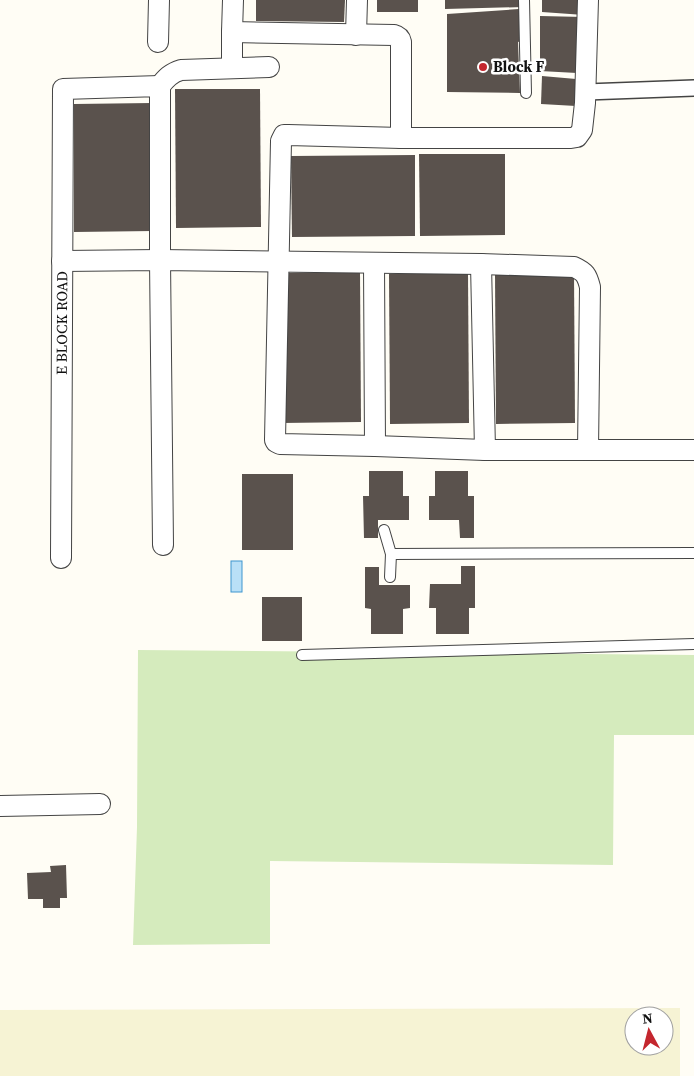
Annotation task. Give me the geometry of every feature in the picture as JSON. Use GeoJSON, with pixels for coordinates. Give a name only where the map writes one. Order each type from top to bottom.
{"type":"FeatureCollection","features":[{"type":"Feature","properties":{"kind":"street"},"geometry":{"type":"LineString","coordinates":[[158,42],[159,0]]}},
{"type":"Feature","properties":{"kind":"street"},"geometry":{"type":"LineString","coordinates":[[232,68],[233,0]]}},
{"type":"Feature","properties":{"kind":"street"},"geometry":{"type":"LineString","coordinates":[[356,35],[357,0]]}},
{"type":"Feature","properties":{"kind":"street"},"geometry":{"type":"LineString","coordinates":[[588,0],[586,92],[582,130],[576,137],[401,138],[284,136],[281,140],[275,440],[280,444],[485,450],[694,450]]}},
{"type":"Feature","properties":{"kind":"street"},"geometry":{"type":"LineString","coordinates":[[232,32],[394,35],[401,38],[401,138]]}},
{"type":"Feature","properties":{"kind":"street"},"geometry":{"type":"LineString","coordinates":[[163,545],[160,86],[168,76],[181,70],[269,67]]}},
{"type":"Feature","properties":{"kind":"street","name":"E BLOCK ROAD"},"geometry":{"type":"LineString","coordinates":[[61,558],[63,89],[160,86]]}},
{"type":"Feature","properties":{"kind":"street"},"geometry":{"type":"LineString","coordinates":[[586,92],[694,88]]}},
{"type":"Feature","properties":{"kind":"street"},"geometry":{"type":"LineString","coordinates":[[62,261],[160,260],[574,267],[583,271],[590,287],[588,450]]}},
{"type":"Feature","properties":{"kind":"street"},"geometry":{"type":"LineString","coordinates":[[374,263],[375,446]]}},
{"type":"Feature","properties":{"kind":"street"},"geometry":{"type":"LineString","coordinates":[[481,264],[485,450]]}},
{"type":"Feature","properties":{"kind":"street"},"geometry":{"type":"LineString","coordinates":[[0,806],[100,804]]}},
{"type":"Feature","properties":{"kind":"lane"},"geometry":{"type":"LineString","coordinates":[[524,0],[526,93]]}},
{"type":"Feature","properties":{"kind":"lane"},"geometry":{"type":"LineString","coordinates":[[384,530],[391,554],[390,577]]}},
{"type":"Feature","properties":{"kind":"lane"},"geometry":{"type":"LineString","coordinates":[[391,554],[694,553]]}},
{"type":"Feature","properties":{"kind":"lane"},"geometry":{"type":"LineString","coordinates":[[302,655],[694,644]]}},
{"type":"Feature","properties":{"kind":"shaded area"},"geometry":{"type":"Polygon","coordinates":[[[624,1008],[624,1056],[674,1056],[674,1008],[680,1008],[680,1076],[0,1076],[0,1010],[624,1008]]]}},
{"type":"Feature","properties":{"kind":"green space"},"geometry":{"type":"Polygon","coordinates":[[[138,650],[694,655],[694,735],[614,735],[613,865],[270,861],[270,944],[133,945],[137,827],[138,650]]]}},
{"type":"Feature","properties":{"kind":"water"},"geometry":{"type":"Polygon","coordinates":[[[231,561],[242,561],[242,592],[231,592],[231,561]]]}},
{"type":"Feature","properties":{"kind":"building"},"geometry":{"type":"Polygon","coordinates":[[[256,0],[345,0],[344,22],[256,21],[256,0]]]}},
{"type":"Feature","properties":{"kind":"building"},"geometry":{"type":"Polygon","coordinates":[[[377,0],[418,0],[418,12],[377,12],[377,0]]]}},
{"type":"Feature","properties":{"kind":"building"},"geometry":{"type":"Polygon","coordinates":[[[445,0],[523,0],[523,7],[445,9],[445,0]]]}},
{"type":"Feature","properties":{"kind":"building"},"geometry":{"type":"Polygon","coordinates":[[[542,0],[584,0],[584,15],[542,12],[542,0]]]}},
{"type":"Feature","properties":{"kind":"building","name":"Block F"},"geometry":{"type":"Polygon","coordinates":[[[519,9],[521,41],[518,42],[520,93],[447,92],[447,14],[519,9]]]}},
{"type":"Feature","properties":{"kind":"building"},"geometry":{"type":"Polygon","coordinates":[[[540,16],[584,17],[577,73],[540,71],[540,16]]]}},
{"type":"Feature","properties":{"kind":"building"},"geometry":{"type":"Polygon","coordinates":[[[542,76],[576,79],[576,106],[541,104],[542,76]]]}},
{"type":"Feature","properties":{"kind":"building"},"geometry":{"type":"Polygon","coordinates":[[[175,89],[260,89],[261,227],[176,228],[175,89]]]}},
{"type":"Feature","properties":{"kind":"building"},"geometry":{"type":"Polygon","coordinates":[[[152,103],[153,231],[74,232],[74,104],[152,103]]]}},
{"type":"Feature","properties":{"kind":"building"},"geometry":{"type":"Polygon","coordinates":[[[419,154],[505,154],[505,235],[420,236],[419,154]]]}},
{"type":"Feature","properties":{"kind":"building"},"geometry":{"type":"Polygon","coordinates":[[[415,155],[415,236],[292,237],[291,156],[415,155]]]}},
{"type":"Feature","properties":{"kind":"building"},"geometry":{"type":"Polygon","coordinates":[[[360,272],[361,422],[282,423],[281,273],[360,272]]]}},
{"type":"Feature","properties":{"kind":"building"},"geometry":{"type":"Polygon","coordinates":[[[468,273],[469,423],[390,424],[389,274],[468,273]]]}},
{"type":"Feature","properties":{"kind":"building"},"geometry":{"type":"Polygon","coordinates":[[[495,274],[574,274],[575,423],[496,424],[495,274]]]}},
{"type":"Feature","properties":{"kind":"building"},"geometry":{"type":"Polygon","coordinates":[[[369,471],[403,471],[403,496],[409,496],[409,520],[378,520],[378,538],[364,538],[363,496],[369,496],[369,471]]]}},
{"type":"Feature","properties":{"kind":"building"},"geometry":{"type":"Polygon","coordinates":[[[435,471],[468,471],[468,496],[474,496],[474,538],[460,538],[459,520],[429,520],[429,496],[435,496],[435,471]]]}},
{"type":"Feature","properties":{"kind":"building"},"geometry":{"type":"Polygon","coordinates":[[[242,474],[293,474],[293,550],[242,550],[242,474]]]}},
{"type":"Feature","properties":{"kind":"building"},"geometry":{"type":"Polygon","coordinates":[[[461,566],[475,566],[475,608],[469,608],[469,634],[436,634],[436,608],[429,608],[430,584],[461,584],[461,566]]]}},
{"type":"Feature","properties":{"kind":"building"},"geometry":{"type":"Polygon","coordinates":[[[365,567],[379,567],[379,585],[410,585],[410,608],[403,609],[403,634],[371,634],[371,609],[365,608],[365,567]]]}},
{"type":"Feature","properties":{"kind":"building"},"geometry":{"type":"Polygon","coordinates":[[[262,597],[302,597],[302,641],[262,641],[262,597]]]}},
{"type":"Feature","properties":{"kind":"building"},"geometry":{"type":"Polygon","coordinates":[[[66,865],[67,898],[60,898],[60,908],[43,908],[43,899],[28,899],[27,873],[51,872],[50,866],[66,865]]]}},
{"type":"Feature","properties":{"kind":"place","name":"Block F"},"geometry":{"type":"Point","coordinates":[483,67]}}]}
